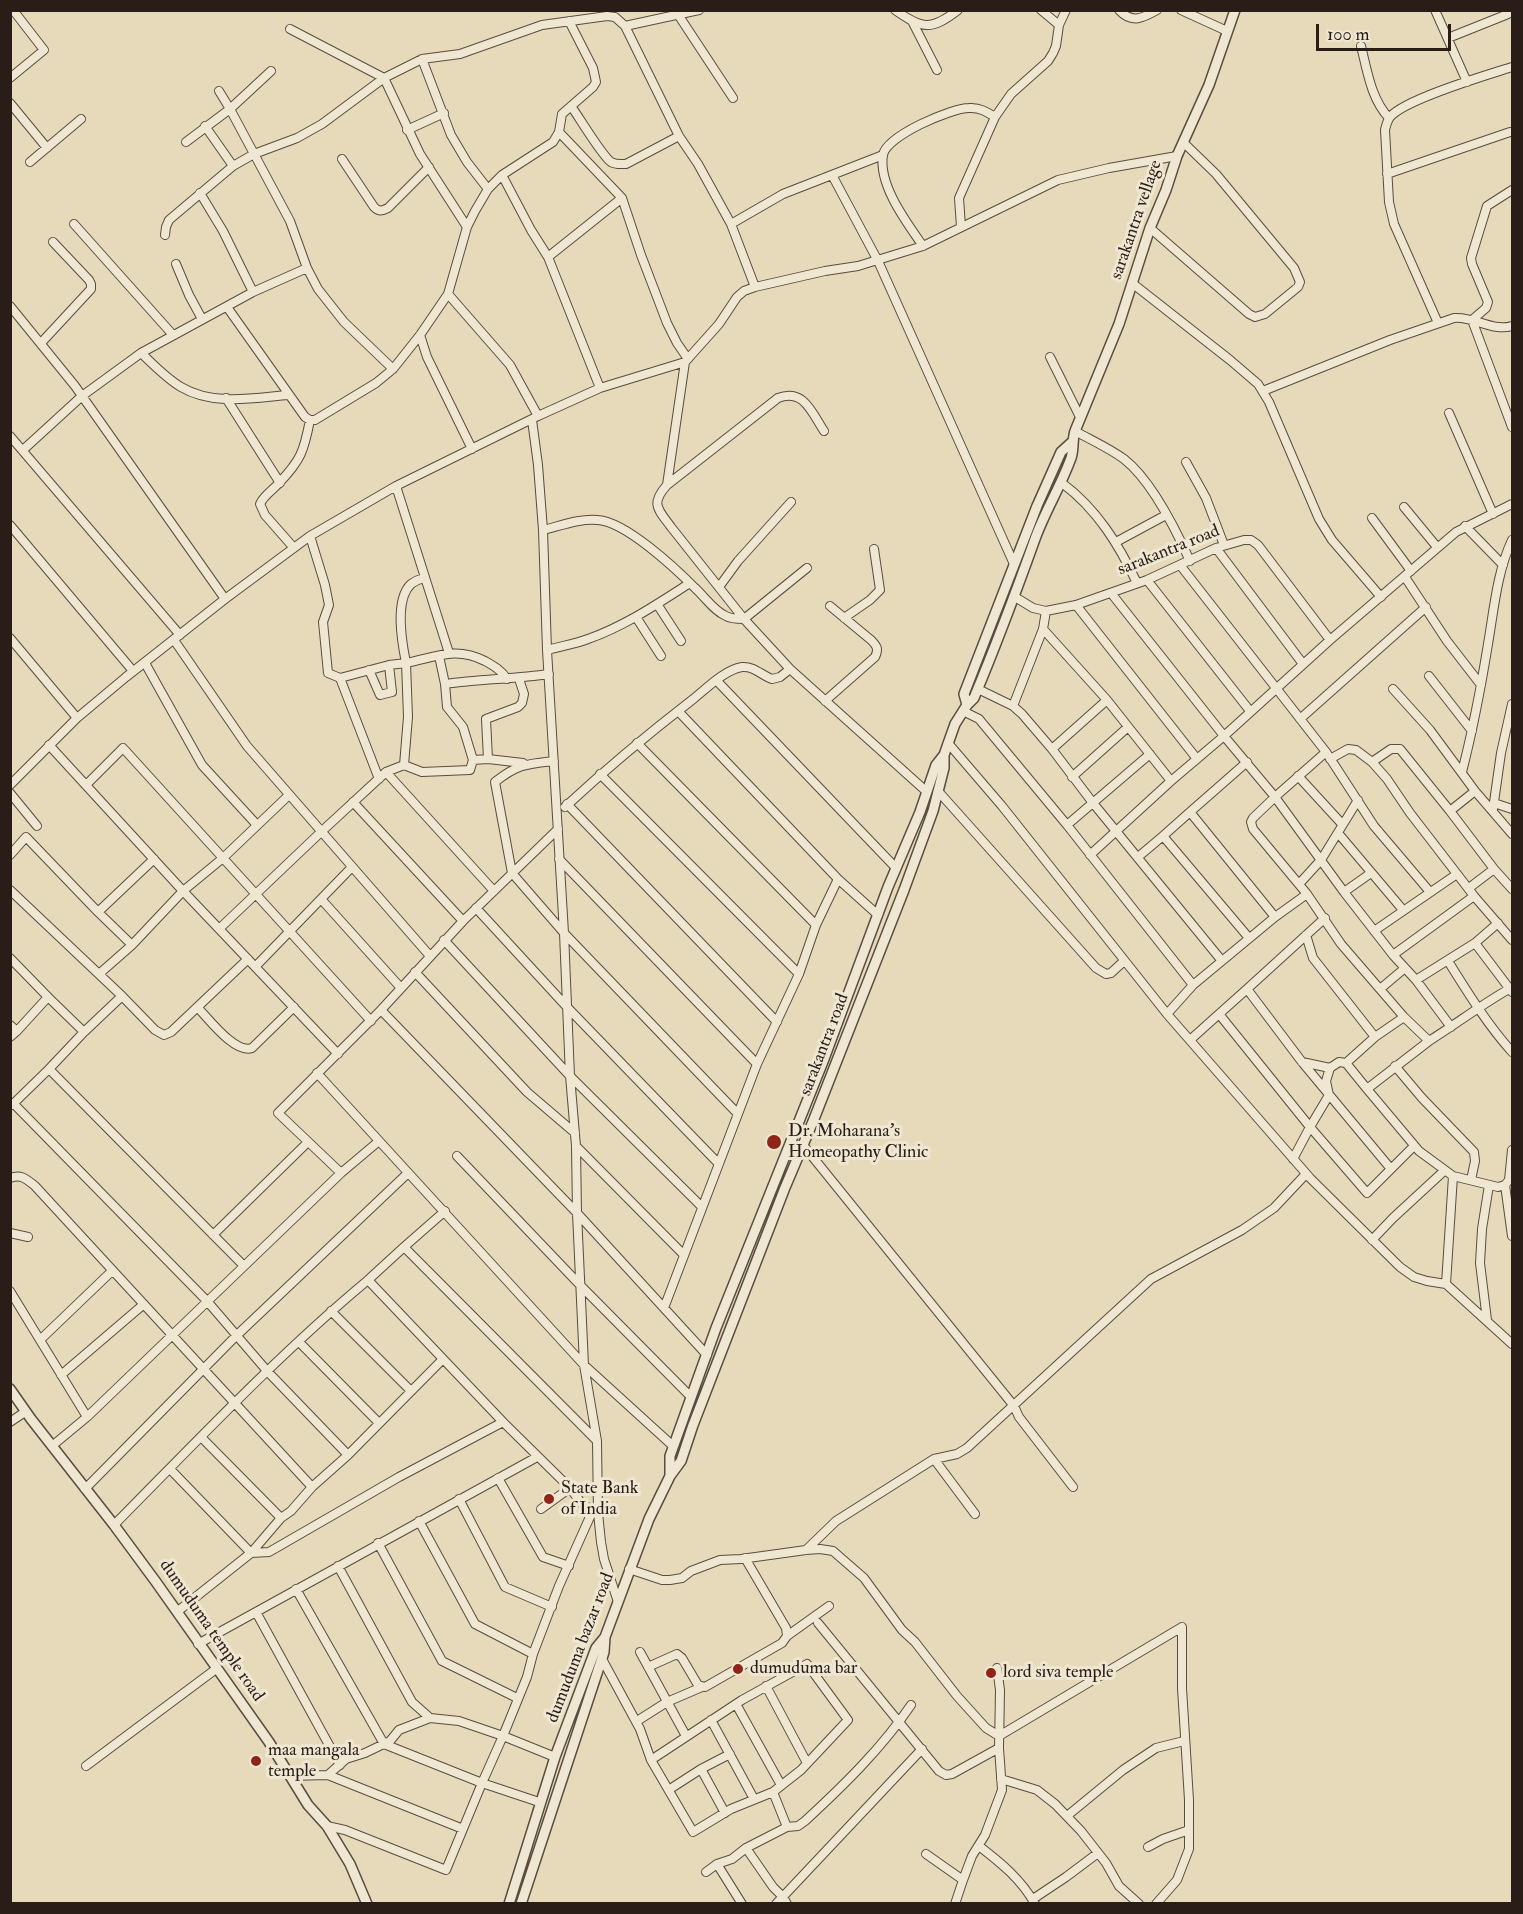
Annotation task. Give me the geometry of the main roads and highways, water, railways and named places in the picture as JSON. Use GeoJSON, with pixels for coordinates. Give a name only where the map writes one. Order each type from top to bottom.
{"type":"FeatureCollection","features":[{"type":"Feature","properties":{"kind":"place","name":"Dr. Moharana's Homeopathy Clinic"},"geometry":{"type":"Point","coordinates":[774,1142]}},
{"type":"Feature","properties":{"kind":"place","name":"State Bank of India"},"geometry":{"type":"Point","coordinates":[549,1499]}},
{"type":"Feature","properties":{"kind":"place","name":"dumuduma bar"},"geometry":{"type":"Point","coordinates":[738,1669]}},
{"type":"Feature","properties":{"kind":"place","name":"lord siva temple"},"geometry":{"type":"Point","coordinates":[991,1673]}},
{"type":"Feature","properties":{"kind":"place","name":"maa mangala temple"},"geometry":{"type":"Point","coordinates":[256,1761]}}]}
